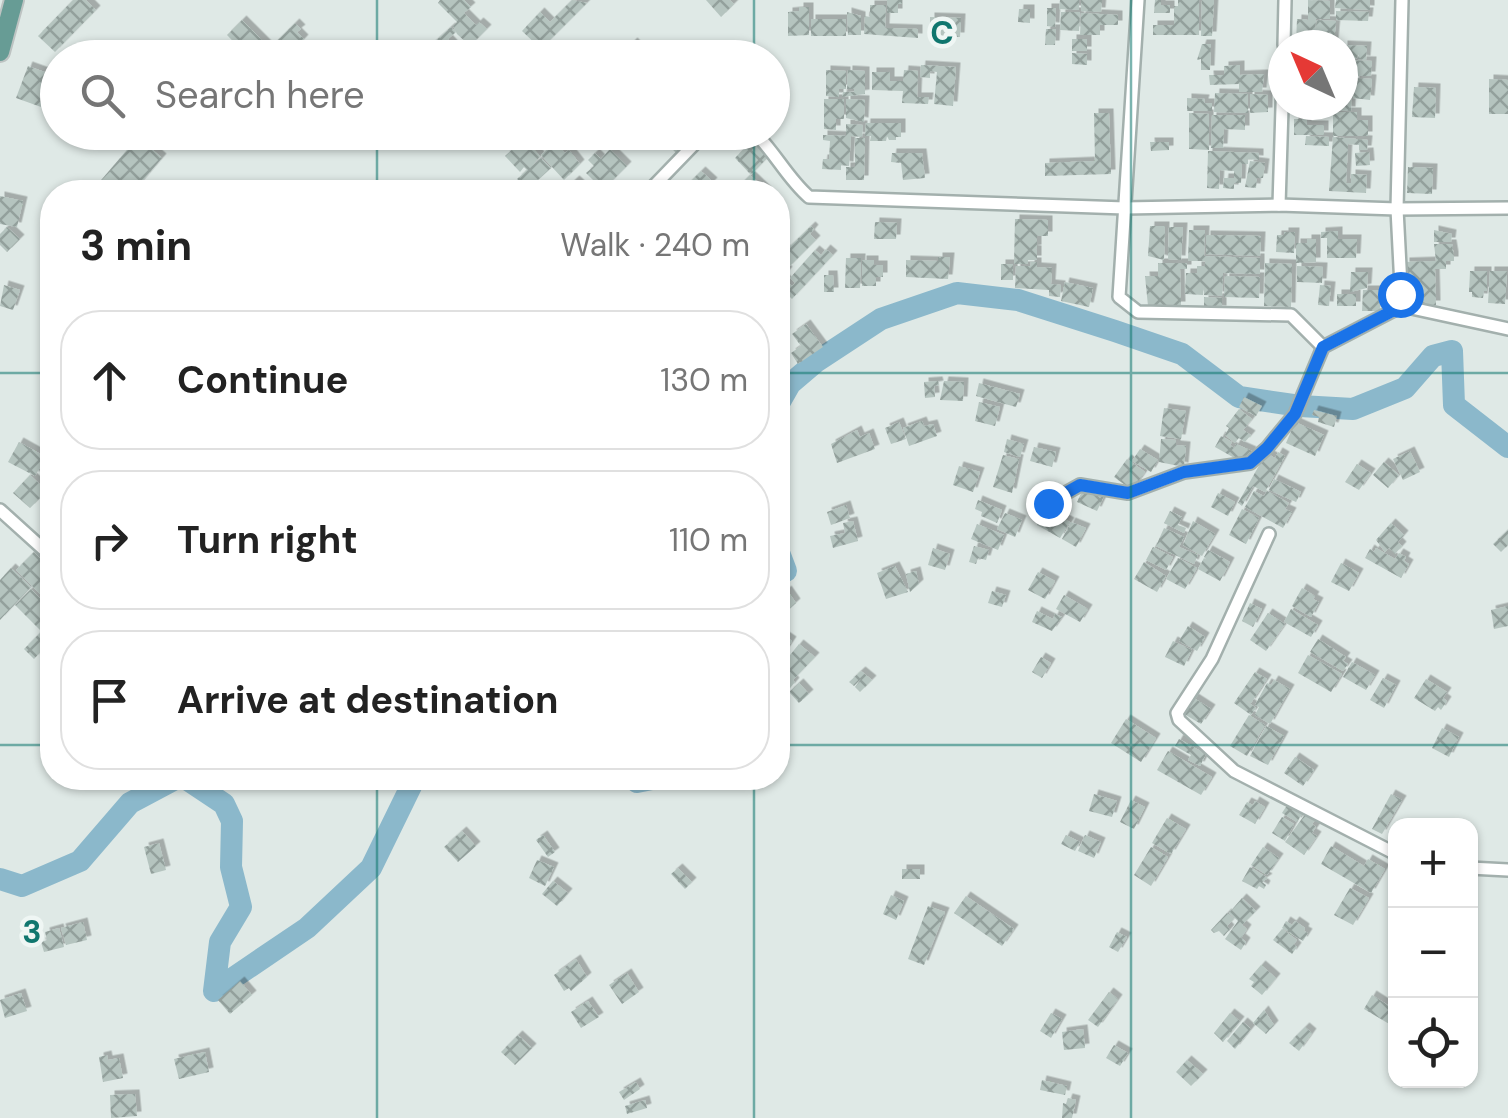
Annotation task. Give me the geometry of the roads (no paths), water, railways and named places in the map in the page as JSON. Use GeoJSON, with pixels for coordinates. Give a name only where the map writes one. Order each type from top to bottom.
{"type":"FeatureCollection","features":[{"type":"Feature","properties":{"kind":"main road"},"geometry":{"type":"LineString","coordinates":[[1,50],[14,0]]}},
{"type":"Feature","properties":{"kind":"main road"},"geometry":{"type":"LineString","coordinates":[[0,16],[1,50]]}},
{"type":"Feature","properties":{"kind":"street"},"geometry":{"type":"LineString","coordinates":[[1138,0],[1119,297],[1138,312],[1291,315],[1323,347]]}},
{"type":"Feature","properties":{"kind":"street"},"geometry":{"type":"LineString","coordinates":[[1284,30],[1285,0]]}},
{"type":"Feature","properties":{"kind":"street"},"geometry":{"type":"LineString","coordinates":[[1402,0],[1397,210],[1402,306]]}},
{"type":"Feature","properties":{"kind":"street"},"geometry":{"type":"LineString","coordinates":[[1280,205],[1282,120]]}},
{"type":"Feature","properties":{"kind":"street"},"geometry":{"type":"LineString","coordinates":[[660,180],[689,150]]}},
{"type":"Feature","properties":{"kind":"street"},"geometry":{"type":"LineString","coordinates":[[771,150],[793,183],[808,197],[1125,208],[1508,208]]}},
{"type":"Feature","properties":{"kind":"street"},"geometry":{"type":"LineString","coordinates":[[1048,503],[1080,485],[1128,493],[1184,472],[1250,463],[1295,414],[1323,347],[1402,306],[1508,328]]}},
{"type":"Feature","properties":{"kind":"street"},"geometry":{"type":"LineString","coordinates":[[0,510],[40,546]]}},
{"type":"Feature","properties":{"kind":"street"},"geometry":{"type":"LineString","coordinates":[[1270,534],[1212,659],[1177,712],[1179,720],[1234,771],[1388,850]]}},
{"type":"Feature","properties":{"kind":"street"},"geometry":{"type":"LineString","coordinates":[[1478,868],[1508,870]]}},
{"type":"Feature","properties":{"kind":"waterway"},"geometry":{"type":"LineString","coordinates":[[790,384],[817,361],[881,319],[957,293],[1018,300],[1115,331],[1182,354],[1239,397],[1300,406],[1353,409],[1405,388],[1433,356],[1452,351],[1454,405],[1508,447]]}},
{"type":"Feature","properties":{"kind":"waterway"},"geometry":{"type":"LineString","coordinates":[[0,879],[22,886],[80,861],[130,803],[154,790]]}},
{"type":"Feature","properties":{"kind":"waterway"},"geometry":{"type":"LineString","coordinates":[[203,790],[224,804],[232,821],[231,867],[241,907],[220,942],[214,991],[307,928],[371,868],[409,790]]}}]}
